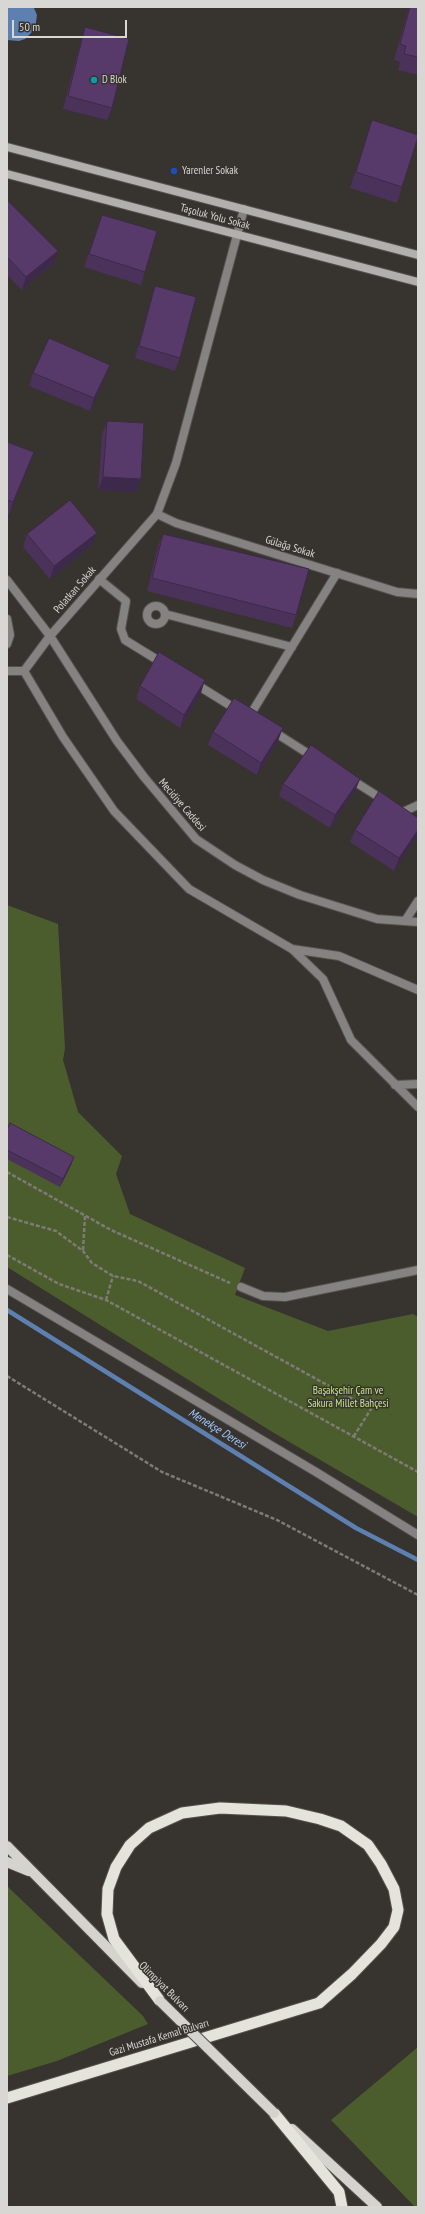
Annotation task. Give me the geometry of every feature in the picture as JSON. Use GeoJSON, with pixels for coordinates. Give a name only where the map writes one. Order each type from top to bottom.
{"type":"FeatureCollection","features":[{"type":"Feature","properties":{"kind":"highway","name":"Gazi Mustafa Kemal Bulvarı"},"geometry":{"type":"LineString","coordinates":[[7,2098],[318,2003],[352,1974],[381,1944],[394,1927],[398,1910],[394,1889],[381,1864],[368,1845],[341,1826],[320,1819],[264,1809],[220,1808],[182,1813],[149,1828],[130,1845],[116,1867],[108,1889],[107,1914],[114,1939],[160,2001]]}},
{"type":"Feature","properties":{"kind":"highway"},"geometry":{"type":"LineString","coordinates":[[274,2113],[339,2192],[342,2207]]}},
{"type":"Feature","properties":{"kind":"main road","name":"Taşoluk Yolu Sokak"},"geometry":{"type":"LineString","coordinates":[[7,147],[418,255]]}},
{"type":"Feature","properties":{"kind":"main road","name":"Taşoluk Yolu Sokak"},"geometry":{"type":"LineString","coordinates":[[7,174],[418,282]]}},
{"type":"Feature","properties":{"kind":"main road","name":"Olimpiyat Bulvarı"},"geometry":{"type":"LineString","coordinates":[[7,1846],[160,2001],[274,2113],[377,2207]]}},
{"type":"Feature","properties":{"kind":"main road"},"geometry":{"type":"LineString","coordinates":[[7,1862],[34,1874]]}},
{"type":"Feature","properties":{"kind":"street"},"geometry":{"type":"LineString","coordinates":[[158,514],[176,463],[244,209]]}},
{"type":"Feature","properties":{"kind":"street","name":"Gülağa Sokak"},"geometry":{"type":"LineString","coordinates":[[158,514],[176,523],[397,592],[418,594]]}},
{"type":"Feature","properties":{"kind":"street","name":"Polatkan Sokak"},"geometry":{"type":"LineString","coordinates":[[24,671],[50,636],[158,514]]}},
{"type":"Feature","properties":{"kind":"street"},"geometry":{"type":"LineString","coordinates":[[256,721],[292,647],[338,573]]}},
{"type":"Feature","properties":{"kind":"street"},"geometry":{"type":"LineString","coordinates":[[99,579],[126,601],[121,629],[125,640],[171,669]]}},
{"type":"Feature","properties":{"kind":"street","name":"Mecidiye Caddesi"},"geometry":{"type":"LineString","coordinates":[[7,580],[50,636],[117,741],[162,799],[196,839],[235,865],[288,890],[377,920],[418,922]]}},
{"type":"Feature","properties":{"kind":"street"},"geometry":{"type":"LineString","coordinates":[[165,614],[292,647]]}},
{"type":"Feature","properties":{"kind":"street"},"geometry":{"type":"LineString","coordinates":[[7,619],[10,635],[7,644]]}},
{"type":"Feature","properties":{"kind":"street"},"geometry":{"type":"LineString","coordinates":[[7,671],[24,671],[63,737],[114,811],[189,889],[292,949],[323,979],[351,1040],[418,1107]]}},
{"type":"Feature","properties":{"kind":"street"},"geometry":{"type":"LineString","coordinates":[[184,677],[323,762]]}},
{"type":"Feature","properties":{"kind":"street"},"geometry":{"type":"LineString","coordinates":[[343,775],[400,810],[418,806]]}},
{"type":"Feature","properties":{"kind":"street"},"geometry":{"type":"LineString","coordinates":[[405,921],[418,900]]}},
{"type":"Feature","properties":{"kind":"street"},"geometry":{"type":"LineString","coordinates":[[292,949],[339,956],[418,990]]}},
{"type":"Feature","properties":{"kind":"street"},"geometry":{"type":"LineString","coordinates":[[395,1085],[418,1084]]}},
{"type":"Feature","properties":{"kind":"street"},"geometry":{"type":"LineString","coordinates":[[241,1287],[263,1296],[285,1297],[418,1270]]}},
{"type":"Feature","properties":{"kind":"street"},"geometry":{"type":"LineString","coordinates":[[7,1289],[316,1472],[418,1535]]}},
{"type":"Feature","properties":{"kind":"path"},"geometry":{"type":"LineString","coordinates":[[7,1172],[131,1240],[241,1287]]}},
{"type":"Feature","properties":{"kind":"path"},"geometry":{"type":"LineString","coordinates":[[83,1251],[85,1216]]}},
{"type":"Feature","properties":{"kind":"path"},"geometry":{"type":"LineString","coordinates":[[7,1217],[56,1231],[83,1251],[92,1262],[113,1276],[138,1281],[370,1409],[354,1436]]}},
{"type":"Feature","properties":{"kind":"path"},"geometry":{"type":"LineString","coordinates":[[7,1255],[60,1284],[106,1300],[418,1472]]}},
{"type":"Feature","properties":{"kind":"path"},"geometry":{"type":"LineString","coordinates":[[106,1300],[113,1276]]}},
{"type":"Feature","properties":{"kind":"path"},"geometry":{"type":"LineString","coordinates":[[7,1376],[162,1472],[277,1520],[418,1595]]}},
{"type":"Feature","properties":{"kind":"green space","name":"Başakşehir Çam ve Sakura Millet Bahçesi"},"geometry":{"type":"Polygon","coordinates":[[[7,905],[58,924],[65,1048],[63,1060],[78,1112],[122,1156],[116,1174],[130,1214],[245,1268],[235,1295],[328,1331],[413,1314],[418,1317],[418,1517],[274,1433],[7,1267],[7,905]]]}},
{"type":"Feature","properties":{"kind":"green space"},"geometry":{"type":"Polygon","coordinates":[[[7,1886],[143,2016],[148,2024],[57,2061],[7,2076],[7,1886]]]}},
{"type":"Feature","properties":{"kind":"green space"},"geometry":{"type":"Polygon","coordinates":[[[418,2047],[418,2207],[415,2207],[331,2120],[418,2047]]]}},
{"type":"Feature","properties":{"kind":"water"},"geometry":{"type":"Polygon","coordinates":[[[7,7],[34,8],[37,15],[35,29],[25,39],[19,41],[7,40],[7,7]]]}},
{"type":"Feature","properties":{"kind":"building"},"geometry":{"type":"Polygon","coordinates":[[[410,7],[418,7],[418,57],[404,54],[406,46],[400,44],[410,7]]]}},
{"type":"Feature","properties":{"kind":"building","name":"D Blok"},"geometry":{"type":"Polygon","coordinates":[[[85,27],[129,39],[112,108],[68,96],[85,27]]]}},
{"type":"Feature","properties":{"kind":"building"},"geometry":{"type":"Polygon","coordinates":[[[372,120],[418,135],[402,187],[356,172],[372,120]]]}},
{"type":"Feature","properties":{"kind":"building"},"geometry":{"type":"Polygon","coordinates":[[[7,200],[58,251],[26,277],[7,257],[7,200]]]}},
{"type":"Feature","properties":{"kind":"building"},"geometry":{"type":"Polygon","coordinates":[[[102,215],[157,231],[145,272],[89,254],[102,215]]]}},
{"type":"Feature","properties":{"kind":"building"},"geometry":{"type":"Polygon","coordinates":[[[155,286],[196,297],[180,358],[139,346],[155,286]]]}},
{"type":"Feature","properties":{"kind":"building"},"geometry":{"type":"Polygon","coordinates":[[[49,338],[110,365],[94,398],[33,373],[49,338]]]}},
{"type":"Feature","properties":{"kind":"building"},"geometry":{"type":"Polygon","coordinates":[[[107,421],[144,423],[141,479],[103,477],[107,421]]]}},
{"type":"Feature","properties":{"kind":"building"},"geometry":{"type":"Polygon","coordinates":[[[7,442],[34,452],[13,502],[7,500],[7,442]]]}},
{"type":"Feature","properties":{"kind":"building"},"geometry":{"type":"Polygon","coordinates":[[[70,500],[97,533],[54,566],[27,534],[70,500]]]}},
{"type":"Feature","properties":{"kind":"building"},"geometry":{"type":"Polygon","coordinates":[[[163,534],[309,569],[296,615],[152,578],[163,534]]]}},
{"type":"Feature","properties":{"kind":"building"},"geometry":{"type":"Polygon","coordinates":[[[159,652],[205,680],[184,715],[140,686],[159,652]]]}},
{"type":"Feature","properties":{"kind":"building"},"geometry":{"type":"Polygon","coordinates":[[[234,698],[283,728],[261,763],[213,732],[234,698]]]}},
{"type":"Feature","properties":{"kind":"building"},"geometry":{"type":"Polygon","coordinates":[[[311,745],[360,779],[335,815],[283,784],[311,745]]]}},
{"type":"Feature","properties":{"kind":"building"},"geometry":{"type":"Polygon","coordinates":[[[379,791],[418,818],[418,830],[399,858],[355,830],[379,791]]]}},
{"type":"Feature","properties":{"kind":"building"},"geometry":{"type":"Polygon","coordinates":[[[10,1123],[74,1157],[63,1179],[7,1150],[7,1129],[10,1123]]]}},
{"type":"Feature","properties":{"kind":"waterway","name":"Menekşe Deresi"},"geometry":{"type":"LineString","coordinates":[[7,1310],[356,1528],[418,1560]]}},
{"type":"Feature","properties":{"kind":"place","name":"D Blok"},"geometry":{"type":"Point","coordinates":[94,80]}},
{"type":"Feature","properties":{"kind":"place","name":"Yarenler Sokak"},"geometry":{"type":"Point","coordinates":[174,171]}}]}
